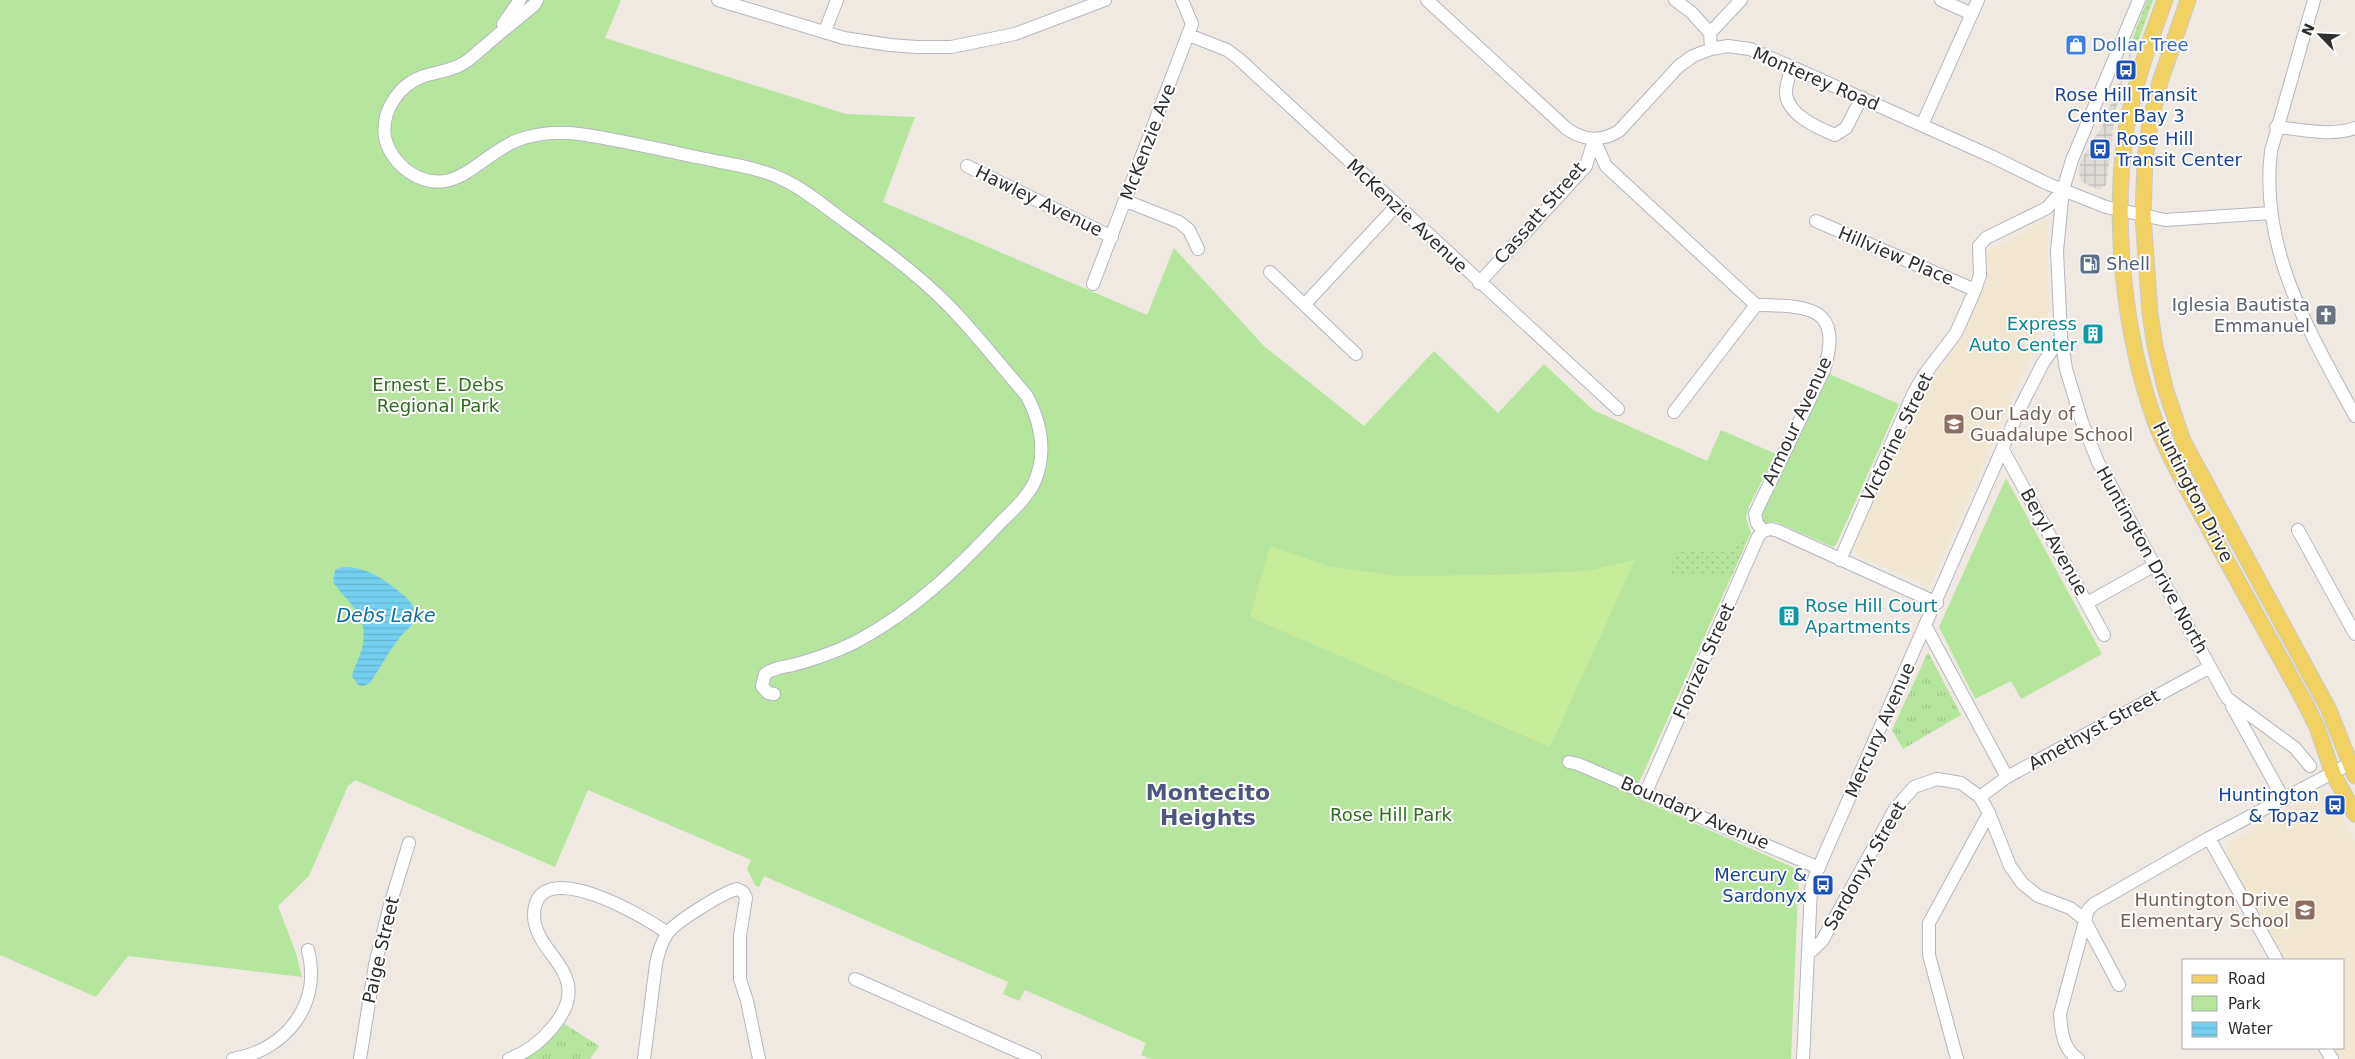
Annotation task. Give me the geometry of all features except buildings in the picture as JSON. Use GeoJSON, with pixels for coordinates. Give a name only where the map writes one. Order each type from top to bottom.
{"type":"FeatureCollection","features":[{"type":"Feature","properties":{"kind":"main road","name":"Huntington Drive"},"geometry":{"type":"LineString","coordinates":[[2164,0],[2148,44],[2133,95],[2122,169],[2120,211],[2129,324],[2138,364],[2155,420],[2187,488],[2304,701],[2317,727],[2333,774],[2355,814]]}},
{"type":"Feature","properties":{"kind":"main road","name":"Huntington Drive"},"geometry":{"type":"LineString","coordinates":[[2188,0],[2163,74],[2150,123],[2145,160],[2142,216],[2150,313],[2155,346],[2166,391],[2183,441],[2329,710],[2353,766]]}},
{"type":"Feature","properties":{"kind":"street"},"geometry":{"type":"LineString","coordinates":[[462,64],[475,49],[500,28],[520,0]]}},
{"type":"Feature","properties":{"kind":"street"},"geometry":{"type":"LineString","coordinates":[[718,0],[844,38],[890,46],[951,47],[1015,34],[1104,0]]}},
{"type":"Feature","properties":{"kind":"street"},"geometry":{"type":"LineString","coordinates":[[825,31],[836,0]]}},
{"type":"Feature","properties":{"kind":"street","name":"McKenzie Ave"},"geometry":{"type":"LineString","coordinates":[[1094,284],[1189,35],[1192,24],[1182,0]]}},
{"type":"Feature","properties":{"kind":"street"},"geometry":{"type":"LineString","coordinates":[[1427,0],[1567,130],[1579,137],[1594,140],[1606,166],[1756,305],[1674,412]]}},
{"type":"Feature","properties":{"kind":"street"},"geometry":{"type":"LineString","coordinates":[[1675,0],[1691,12],[1710,33],[1711,49]]}},
{"type":"Feature","properties":{"kind":"street"},"geometry":{"type":"LineString","coordinates":[[1710,33],[1741,0]]}},
{"type":"Feature","properties":{"kind":"street"},"geometry":{"type":"LineString","coordinates":[[1941,0],[1972,14]]}},
{"type":"Feature","properties":{"kind":"street"},"geometry":{"type":"LineString","coordinates":[[1922,125],[1978,0]]}},
{"type":"Feature","properties":{"kind":"street","name":"Huntington Drive North"},"geometry":{"type":"LineString","coordinates":[[2139,0],[2078,142],[2063,190],[2057,254],[2061,337],[2066,369],[2082,422],[2098,462],[2227,698],[2295,748],[2310,766]]}},
{"type":"Feature","properties":{"kind":"street"},"geometry":{"type":"LineString","coordinates":[[2314,0],[2276,127],[2268,174],[2271,213],[2282,265],[2296,304],[2355,416]]}},
{"type":"Feature","properties":{"kind":"street"},"geometry":{"type":"LineString","coordinates":[[532,2],[462,64],[411,81],[399,92],[390,105],[386,119],[385,135],[390,151],[400,165],[416,176],[432,181],[449,181],[466,174],[498,149],[517,140],[538,134],[560,132],[612,140],[764,171],[784,179],[808,194],[899,261],[925,284],[947,304],[1027,396],[1035,412],[1039,425],[1041,452],[1037,473],[1026,496],[953,572],[891,621],[851,644],[794,664],[770,670],[765,674],[762,686],[768,693],[774,694]]}},
{"type":"Feature","properties":{"kind":"street","name":"McKenzie Avenue"},"geometry":{"type":"LineString","coordinates":[[1189,35],[1228,50],[1239,59],[1618,410]]}},
{"type":"Feature","properties":{"kind":"street","name":"Monterey Road"},"geometry":{"type":"LineString","coordinates":[[1594,140],[1607,138],[1619,131],[1679,66],[1693,56],[1711,49],[1728,46],[1750,49],[1862,97],[2063,190],[2120,211],[2165,220],[2271,213]]}},
{"type":"Feature","properties":{"kind":"street"},"geometry":{"type":"LineString","coordinates":[[1792,67],[1786,93],[1792,109],[1825,131],[1836,135],[1846,128],[1862,97]]}},
{"type":"Feature","properties":{"kind":"street"},"geometry":{"type":"LineString","coordinates":[[2276,127],[2319,133],[2346,131],[2355,128]]}},
{"type":"Feature","properties":{"kind":"street","name":"Cassatt Street"},"geometry":{"type":"LineString","coordinates":[[1479,282],[1586,166],[1594,140]]}},
{"type":"Feature","properties":{"kind":"street","name":"Hawley Avenue"},"geometry":{"type":"LineString","coordinates":[[966,166],[1112,237]]}},
{"type":"Feature","properties":{"kind":"street","name":"Victorine Street"},"geometry":{"type":"LineString","coordinates":[[1840,560],[1914,392],[1924,375],[1956,333],[1980,275],[1979,246],[1986,238],[2047,208],[2063,190]]}},
{"type":"Feature","properties":{"kind":"street"},"geometry":{"type":"LineString","coordinates":[[1126,201],[1179,222],[1189,230],[1198,249]]}},
{"type":"Feature","properties":{"kind":"street"},"geometry":{"type":"LineString","coordinates":[[1305,304],[1397,205]]}},
{"type":"Feature","properties":{"kind":"street","name":"Hillview Place"},"geometry":{"type":"LineString","coordinates":[[1816,222],[1975,290]]}},
{"type":"Feature","properties":{"kind":"street"},"geometry":{"type":"LineString","coordinates":[[1270,272],[1356,354]]}},
{"type":"Feature","properties":{"kind":"street","name":"Armour Avenue"},"geometry":{"type":"LineString","coordinates":[[1756,305],[1795,306],[1812,309],[1825,321],[1831,338],[1824,370],[1755,514],[1757,523],[1763,531]]}},
{"type":"Feature","properties":{"kind":"street","name":"Mercury Avenue"},"geometry":{"type":"LineString","coordinates":[[1803,1059],[1811,889],[2022,404],[2043,363],[2061,337]]}},
{"type":"Feature","properties":{"kind":"street","name":"Beryl Avenue"},"geometry":{"type":"LineString","coordinates":[[2003,450],[2104,635]]}},
{"type":"Feature","properties":{"kind":"street"},"geometry":{"type":"LineString","coordinates":[[1763,531],[1771,529],[1778,531],[1937,603]]}},
{"type":"Feature","properties":{"kind":"street"},"geometry":{"type":"LineString","coordinates":[[2298,530],[2355,634]]}},
{"type":"Feature","properties":{"kind":"street","name":"Florizel Street"},"geometry":{"type":"LineString","coordinates":[[1646,792],[1758,537],[1763,531]]}},
{"type":"Feature","properties":{"kind":"street"},"geometry":{"type":"LineString","coordinates":[[2086,602],[2155,565]]}},
{"type":"Feature","properties":{"kind":"street"},"geometry":{"type":"LineString","coordinates":[[1926,626],[2007,777]]}},
{"type":"Feature","properties":{"kind":"street","name":"Amethyst Street"},"geometry":{"type":"LineString","coordinates":[[1980,797],[2007,777],[2210,667]]}},
{"type":"Feature","properties":{"kind":"street"},"geometry":{"type":"LineString","coordinates":[[2227,698],[2248,732],[2284,800]]}},
{"type":"Feature","properties":{"kind":"street","name":"Boundary Avenue"},"geometry":{"type":"LineString","coordinates":[[1570,762],[1646,792],[1819,868]]}},
{"type":"Feature","properties":{"kind":"street"},"geometry":{"type":"LineString","coordinates":[[2078,1059],[2066,1046],[2061,1031],[2060,1014],[2084,919],[2088,910],[2094,904],[2209,838],[2333,774],[2353,766]]}},
{"type":"Feature","properties":{"kind":"street","name":"Sardonyx Street"},"geometry":{"type":"LineString","coordinates":[[1808,954],[1822,941],[1894,809],[1914,787],[1937,779],[1961,783],[1980,797]]}},
{"type":"Feature","properties":{"kind":"street"},"geometry":{"type":"LineString","coordinates":[[1980,797],[1989,813],[2010,866],[2022,883],[2038,896],[2070,908],[2084,919],[2119,985]]}},
{"type":"Feature","properties":{"kind":"street"},"geometry":{"type":"LineString","coordinates":[[1957,1059],[1930,955],[1929,923],[1989,813]]}},
{"type":"Feature","properties":{"kind":"street"},"geometry":{"type":"LineString","coordinates":[[2209,838],[2276,959]]}},
{"type":"Feature","properties":{"kind":"street","name":"Paige Street"},"geometry":{"type":"LineString","coordinates":[[360,1059],[374,971],[390,906],[409,843]]}},
{"type":"Feature","properties":{"kind":"street"},"geometry":{"type":"LineString","coordinates":[[510,1059],[524,1052],[547,1034],[558,1020],[568,994],[565,974],[542,936],[534,915],[536,906],[544,893],[550,889],[566,886],[607,900],[667,933]]}},
{"type":"Feature","properties":{"kind":"street"},"geometry":{"type":"LineString","coordinates":[[644,1059],[656,964],[659,949],[667,933],[677,924],[716,899],[737,889],[743,892],[746,898],[740,936],[740,979],[747,1001],[759,1059]]}},
{"type":"Feature","properties":{"kind":"street"},"geometry":{"type":"LineString","coordinates":[[233,1059],[256,1053],[269,1046],[281,1038],[300,1015],[306,1003],[312,977],[308,950]]}},
{"type":"Feature","properties":{"kind":"street"},"geometry":{"type":"LineString","coordinates":[[855,979],[1034,1059]]}},
{"type":"Feature","properties":{"kind":"shaded area"},"geometry":{"type":"Polygon","coordinates":[[[2132,40],[2130,63],[2122,86],[2121,96],[2115,110],[2112,110],[2114,128],[2111,132],[2113,133],[2106,185],[2099,190],[2082,182],[2079,173],[2080,162],[2108,116],[2107,110],[2119,92],[2118,85],[2127,64],[2132,40]]]}},
{"type":"Feature","properties":{"kind":"shaded area","name":"Our Lady of Guadalupe School"},"geometry":{"type":"Polygon","coordinates":[[[2048,219],[2049,314],[1931,584],[1928,586],[1857,555],[1854,545],[1922,391],[1960,341],[1984,287],[1987,278],[1985,252],[2048,219]]]}},
{"type":"Feature","properties":{"kind":"shaded area","name":"Huntington Drive Elementary School"},"geometry":{"type":"Polygon","coordinates":[[[2320,788],[2329,792],[2355,841],[2355,1059],[2337,1059],[2332,1049],[2345,1049],[2345,959],[2281,959],[2226,860],[2226,851],[2230,843],[2320,788]]]}},
{"type":"Feature","properties":{"kind":"green space","name":"Ernest E. Debs Regional Park"},"geometry":{"type":"Polygon","coordinates":[[[0,0],[621,0],[605,38],[846,114],[915,117],[883,202],[1147,315],[1174,248],[1264,346],[1364,426],[1434,351],[1498,413],[1544,364],[1593,410],[1707,461],[1721,430],[1776,454],[1749,506],[1746,518],[1751,533],[1633,796],[1799,870],[1791,1059],[1151,1059],[1141,1055],[1146,1043],[1025,990],[1019,1001],[1003,994],[1008,982],[764,876],[759,887],[755,885],[747,869],[751,860],[588,790],[555,867],[355,780],[348,786],[309,876],[278,906],[296,953],[302,977],[128,956],[96,997],[0,955],[0,0]]]}},
{"type":"Feature","properties":{"kind":"green space"},"geometry":{"type":"Polygon","coordinates":[[[2147,0],[2153,0],[2138,42],[2132,40],[2147,0]]]}},
{"type":"Feature","properties":{"kind":"green space"},"geometry":{"type":"Polygon","coordinates":[[[1827,373],[1899,404],[1836,545],[1833,547],[1776,522],[1763,523],[1759,514],[1827,373]]]}},
{"type":"Feature","properties":{"kind":"green space"},"geometry":{"type":"Polygon","coordinates":[[[2006,478],[2102,654],[2021,699],[2011,681],[1975,699],[1939,627],[2006,478]]]}},
{"type":"Feature","properties":{"kind":"green space"},"geometry":{"type":"Polygon","coordinates":[[[1748,539],[1731,577],[1668,573],[1680,549],[1727,549],[1748,539]]]}},
{"type":"Feature","properties":{"kind":"green space"},"geometry":{"type":"Polygon","coordinates":[[[1270,546],[1331,567],[1399,576],[1586,571],[1635,560],[1550,747],[1250,617],[1270,546]]]}},
{"type":"Feature","properties":{"kind":"green space"},"geometry":{"type":"Polygon","coordinates":[[[1928,652],[1961,715],[1903,749],[1892,730],[1928,652]]]}},
{"type":"Feature","properties":{"kind":"green space"},"geometry":{"type":"Polygon","coordinates":[[[560,1021],[599,1046],[590,1059],[522,1059],[560,1021]]]}},
{"type":"Feature","properties":{"kind":"water","name":"Debs Lake"},"geometry":{"type":"Polygon","coordinates":[[[343,567],[363,570],[380,578],[407,599],[415,611],[415,619],[412,625],[396,642],[370,683],[363,686],[358,685],[352,676],[362,647],[364,633],[362,624],[355,610],[333,582],[335,570],[343,567]]]}},
{"type":"Feature","properties":{"kind":"place","name":"Dollar Tree"},"geometry":{"type":"Point","coordinates":[2076,45]}},
{"type":"Feature","properties":{"kind":"place","name":"Rose Hill Transit Center Bay 3"},"geometry":{"type":"Point","coordinates":[2126,70]}},
{"type":"Feature","properties":{"kind":"place","name":"Rose Hill Transit Center"},"geometry":{"type":"Point","coordinates":[2100,149]}},
{"type":"Feature","properties":{"kind":"place","name":"Shell"},"geometry":{"type":"Point","coordinates":[2090,264]}},
{"type":"Feature","properties":{"kind":"place","name":"Iglesia Bautista Emmanuel"},"geometry":{"type":"Point","coordinates":[2326,315]}},
{"type":"Feature","properties":{"kind":"place","name":"Express Auto Center"},"geometry":{"type":"Point","coordinates":[2093,334]}},
{"type":"Feature","properties":{"kind":"place","name":"Our Lady of Guadalupe School"},"geometry":{"type":"Point","coordinates":[1954,424]}},
{"type":"Feature","properties":{"kind":"place","name":"Rose Hill Court Apartments"},"geometry":{"type":"Point","coordinates":[1789,616]}},
{"type":"Feature","properties":{"kind":"place","name":"Huntington & Topaz"},"geometry":{"type":"Point","coordinates":[2335,805]}},
{"type":"Feature","properties":{"kind":"place","name":"Mercury & Sardonyx"},"geometry":{"type":"Point","coordinates":[1823,885]}},
{"type":"Feature","properties":{"kind":"place","name":"Huntington Drive Elementary School"},"geometry":{"type":"Point","coordinates":[2305,910]}},
{"type":"Feature","properties":{"kind":"district","name":"Montecito Heights"},"geometry":{"type":"Point","coordinates":[1208,804]}},
{"type":"Feature","properties":{"kind":"park label","name":"Rose Hill Park"},"geometry":{"type":"Point","coordinates":[1391,815]}}]}
